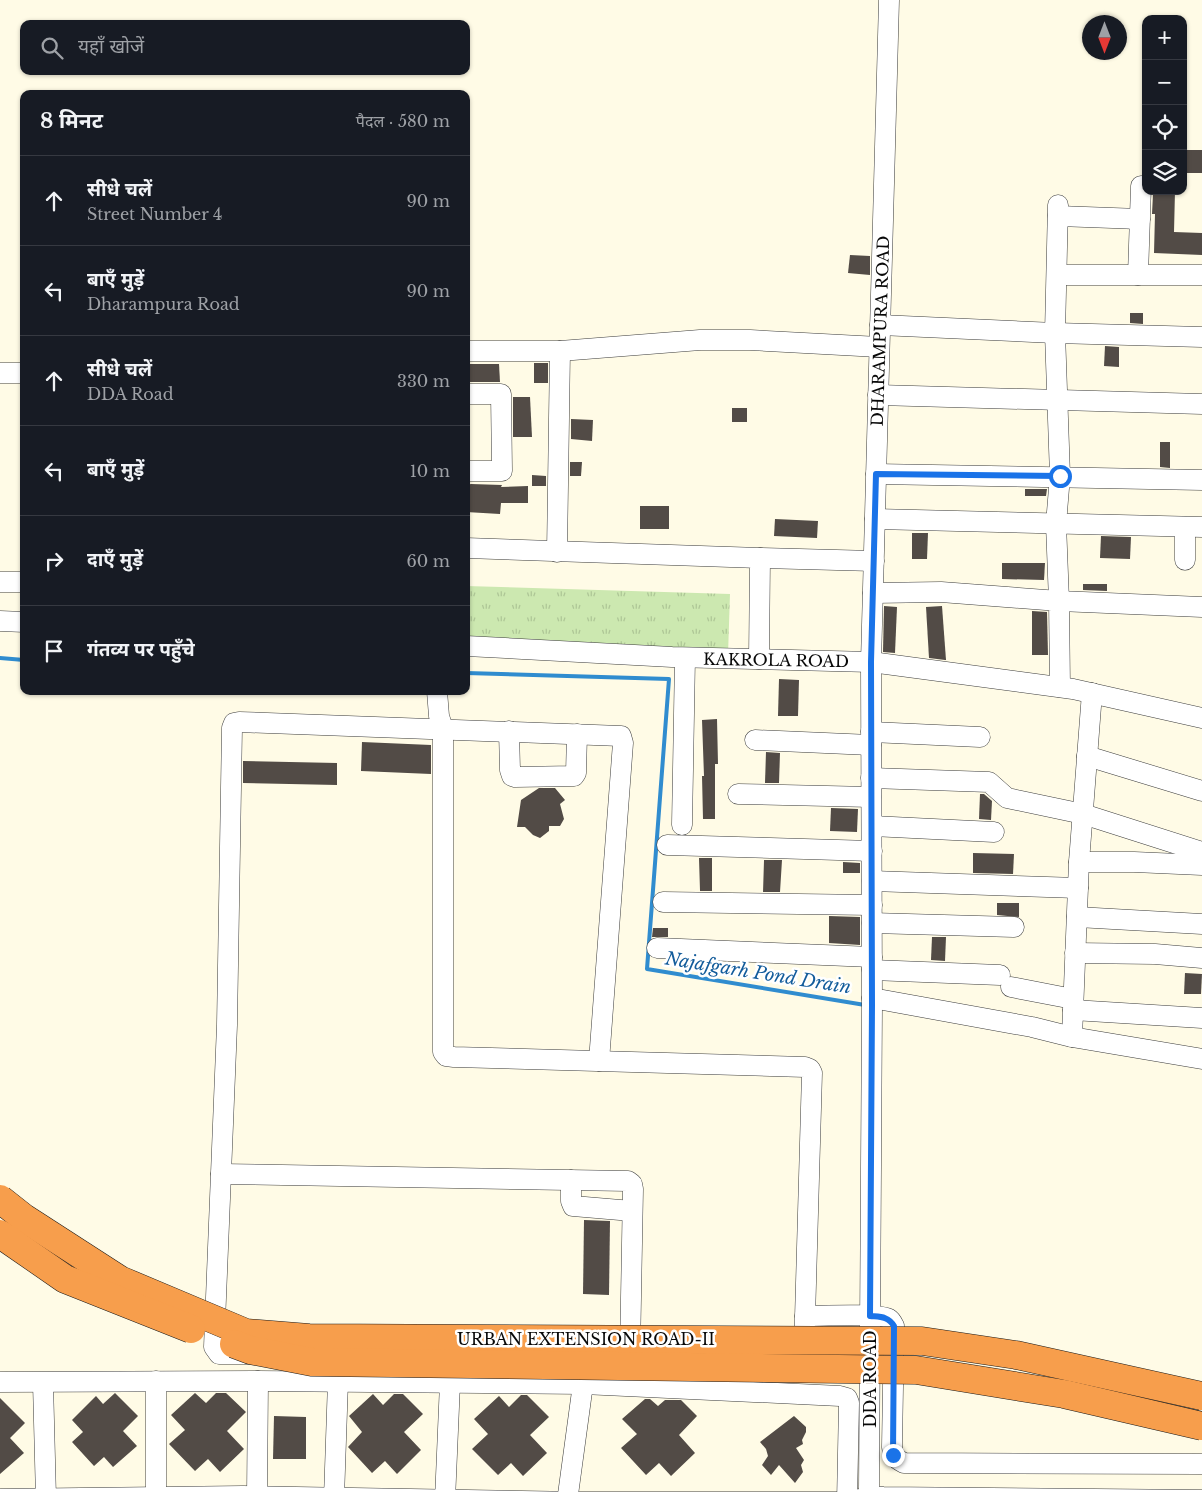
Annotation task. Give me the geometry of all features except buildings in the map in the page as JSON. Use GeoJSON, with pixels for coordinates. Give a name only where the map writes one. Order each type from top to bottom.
{"type":"FeatureCollection","features":[{"type":"Feature","properties":{"kind":"highway","name":"URBAN EXTENSION ROAD-II"},"geometry":{"type":"LineString","coordinates":[[0,1198],[24,1218],[120,1280],[246,1333],[309,1338],[922,1341],[1016,1355],[1202,1396]]}},
{"type":"Feature","properties":{"kind":"highway","name":"URBAN EXTENSION ROAD-II"},"geometry":{"type":"LineString","coordinates":[[0,1234],[65,1279],[143,1311],[250,1350],[312,1362],[916,1370],[1064,1394],[1202,1426]]}},
{"type":"Feature","properties":{"kind":"street","name":"DHARAMPURA ROAD"},"geometry":{"type":"LineString","coordinates":[[871,662],[889,0]]}},
{"type":"Feature","properties":{"kind":"street"},"geometry":{"type":"LineString","coordinates":[[1138,275],[1141,186]]}},
{"type":"Feature","properties":{"kind":"street"},"geometry":{"type":"LineString","coordinates":[[1060,687],[1056,524],[1060,476],[1055,333],[1058,210],[1140,219]]}},
{"type":"Feature","properties":{"kind":"street"},"geometry":{"type":"LineString","coordinates":[[1057,274],[1202,276]]}},
{"type":"Feature","properties":{"kind":"street"},"geometry":{"type":"LineString","coordinates":[[880,325],[1202,337]]}},
{"type":"Feature","properties":{"kind":"street"},"geometry":{"type":"LineString","coordinates":[[470,351],[560,351],[700,340],[782,340],[879,347]]}},
{"type":"Feature","properties":{"kind":"street"},"geometry":{"type":"LineString","coordinates":[[557,552],[560,351]]}},
{"type":"Feature","properties":{"kind":"street"},"geometry":{"type":"LineString","coordinates":[[0,373],[20,373]]}},
{"type":"Feature","properties":{"kind":"street"},"geometry":{"type":"LineString","coordinates":[[470,394],[501,394],[502,471],[470,471]]}},
{"type":"Feature","properties":{"kind":"street"},"geometry":{"type":"LineString","coordinates":[[878,395],[1202,404]]}},
{"type":"Feature","properties":{"kind":"street"},"geometry":{"type":"LineString","coordinates":[[876,474],[1202,480]]}},
{"type":"Feature","properties":{"kind":"street"},"geometry":{"type":"LineString","coordinates":[[875,519],[1194,527],[1185,560]]}},
{"type":"Feature","properties":{"kind":"street"},"geometry":{"type":"LineString","coordinates":[[470,548],[874,561]]}},
{"type":"Feature","properties":{"kind":"street"},"geometry":{"type":"LineString","coordinates":[[759,659],[760,558]]}},
{"type":"Feature","properties":{"kind":"street"},"geometry":{"type":"LineString","coordinates":[[0,582],[20,582]]}},
{"type":"Feature","properties":{"kind":"street"},"geometry":{"type":"LineString","coordinates":[[873,593],[941,592],[1059,601],[1202,607]]}},
{"type":"Feature","properties":{"kind":"street"},"geometry":{"type":"LineString","coordinates":[[0,621],[20,622]]}},
{"type":"Feature","properties":{"kind":"street","name":"KAKROLA ROAD"},"geometry":{"type":"LineString","coordinates":[[470,646],[685,658],[871,662],[1060,687],[1202,718]]}},
{"type":"Feature","properties":{"kind":"street"},"geometry":{"type":"LineString","coordinates":[[682,825],[685,658]]}},
{"type":"Feature","properties":{"kind":"street","name":"DDA ROAD"},"geometry":{"type":"LineString","coordinates":[[871,662],[872,1005],[869,1491],[873,1496]]}},
{"type":"Feature","properties":{"kind":"street"},"geometry":{"type":"LineString","coordinates":[[1072,1037],[1079,862],[1092,693]]}},
{"type":"Feature","properties":{"kind":"street"},"geometry":{"type":"LineString","coordinates":[[437,695],[443,729],[443,1052],[446,1056],[454,1057],[805,1067],[810,1069],[812,1073],[804,1353],[802,1360],[796,1366],[475,1353],[219,1354],[214,1347],[227,1025],[232,738],[234,723],[239,722],[443,729],[509,731],[622,736],[599,1061]]}},
{"type":"Feature","properties":{"kind":"street"},"geometry":{"type":"LineString","coordinates":[[509,731],[510,770],[512,776],[515,777],[574,776],[576,773],[577,734]]}},
{"type":"Feature","properties":{"kind":"street"},"geometry":{"type":"LineString","coordinates":[[755,740],[980,737]]}},
{"type":"Feature","properties":{"kind":"street"},"geometry":{"type":"LineString","coordinates":[[1087,756],[1202,791]]}},
{"type":"Feature","properties":{"kind":"street"},"geometry":{"type":"LineString","coordinates":[[738,794],[989,782],[1007,798],[1083,814],[1202,852]]}},
{"type":"Feature","properties":{"kind":"street"},"geometry":{"type":"LineString","coordinates":[[872,826],[994,832]]}},
{"type":"Feature","properties":{"kind":"street"},"geometry":{"type":"LineString","coordinates":[[667,845],[872,851]]}},
{"type":"Feature","properties":{"kind":"street"},"geometry":{"type":"LineString","coordinates":[[1079,862],[1202,865]]}},
{"type":"Feature","properties":{"kind":"street"},"geometry":{"type":"LineString","coordinates":[[872,881],[1078,888]]}},
{"type":"Feature","properties":{"kind":"street"},"geometry":{"type":"LineString","coordinates":[[663,902],[872,914],[1014,927]]}},
{"type":"Feature","properties":{"kind":"street"},"geometry":{"type":"LineString","coordinates":[[1077,917],[1202,924]]}},
{"type":"Feature","properties":{"kind":"street"},"geometry":{"type":"LineString","coordinates":[[657,948],[872,964],[1006,981],[1073,1004],[1202,1018]]}},
{"type":"Feature","properties":{"kind":"street"},"geometry":{"type":"LineString","coordinates":[[1075,953],[1155,954],[1202,958]]}},
{"type":"Feature","properties":{"kind":"street"},"geometry":{"type":"LineString","coordinates":[[872,1005],[1032,1027],[1072,1037],[1202,1059]]}},
{"type":"Feature","properties":{"kind":"street"},"geometry":{"type":"LineString","coordinates":[[221,1174],[628,1181],[632,1184],[630,1359]]}},
{"type":"Feature","properties":{"kind":"street"},"geometry":{"type":"LineString","coordinates":[[570,1180],[574,1206],[632,1211]]}},
{"type":"Feature","properties":{"kind":"street"},"geometry":{"type":"LineString","coordinates":[[805,1316],[883,1317],[890,1320],[894,1326],[892,1447],[893,1455],[898,1460],[904,1462],[1202,1464]]}},
{"type":"Feature","properties":{"kind":"street"},"geometry":{"type":"LineString","coordinates":[[156,1381],[156,1497]]}},
{"type":"Feature","properties":{"kind":"street"},"geometry":{"type":"LineString","coordinates":[[257,1497],[258,1381]]}},
{"type":"Feature","properties":{"kind":"street"},"geometry":{"type":"LineString","coordinates":[[0,1382],[338,1381],[583,1384],[840,1396],[847,1398],[849,1403],[848,1502]]}},
{"type":"Feature","properties":{"kind":"street"},"geometry":{"type":"LineString","coordinates":[[334,1498],[338,1381]]}},
{"type":"Feature","properties":{"kind":"street"},"geometry":{"type":"LineString","coordinates":[[43,1383],[46,1498]]}},
{"type":"Feature","properties":{"kind":"street"},"geometry":{"type":"LineString","coordinates":[[445,1500],[450,1383]]}},
{"type":"Feature","properties":{"kind":"street"},"geometry":{"type":"LineString","coordinates":[[567,1502],[583,1384]]}},
{"type":"Feature","properties":{"kind":"street"},"geometry":{"type":"LineString","coordinates":[[0,1499],[257,1497],[567,1502],[848,1502],[873,1496],[1202,1500]]}},
{"type":"Feature","properties":{"kind":"green space"},"geometry":{"type":"Polygon","coordinates":[[[470,586],[730,594],[728,655],[470,640],[470,586]]]}},
{"type":"Feature","properties":{"kind":"waterway","name":"Najafgarh Pond Drain"},"geometry":{"type":"LineString","coordinates":[[0,658],[20,660]]}},
{"type":"Feature","properties":{"kind":"waterway","name":"Najafgarh Pond Drain"},"geometry":{"type":"LineString","coordinates":[[470,673],[669,679],[647,969],[865,1005]]}},
{"type":"Feature","properties":{"kind":"route"},"geometry":{"type":"LineString","coordinates":[[893,1455],[894,1326],[890,1320],[883,1317],[870,1316],[872,1005],[871,662],[876,474],[1060,476]]}}]}
